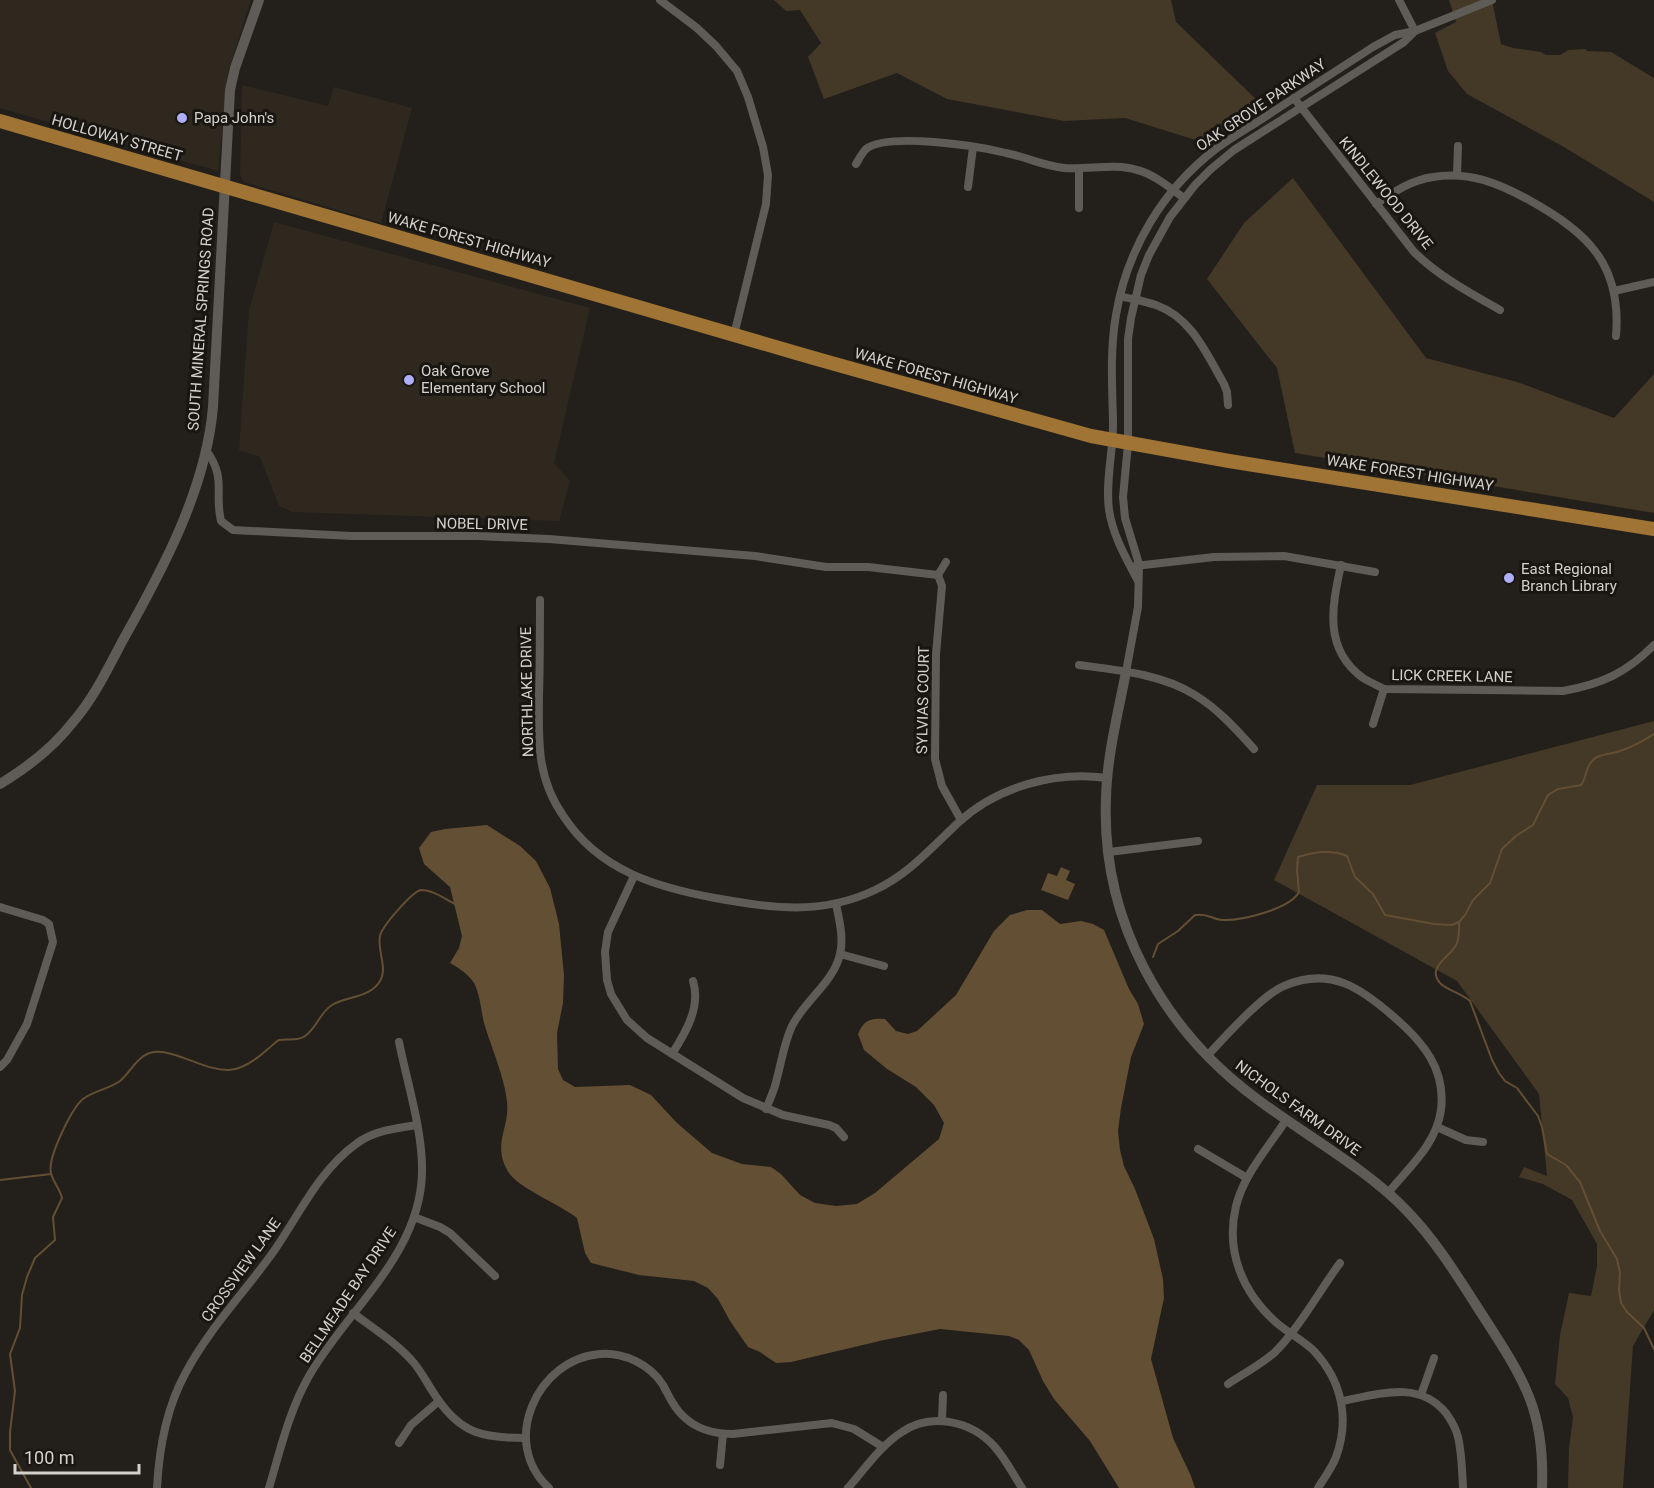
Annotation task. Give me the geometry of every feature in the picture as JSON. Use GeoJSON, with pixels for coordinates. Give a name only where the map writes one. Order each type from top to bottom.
{"type":"FeatureCollection","features":[{"type":"Feature","properties":{"kind":"highway","name":"HOLLOWAY STREET"},"geometry":{"type":"LineString","coordinates":[[0,121],[225,186]]}},
{"type":"Feature","properties":{"kind":"highway","name":"WAKE FOREST HIGHWAY"},"geometry":{"type":"LineString","coordinates":[[225,186],[734,335],[1048,425],[1113,441],[1654,529]]}},
{"type":"Feature","properties":{"kind":"street","name":"SOUTH MINERAL SPRINGS ROAD"},"geometry":{"type":"LineString","coordinates":[[0,784],[36,760],[57,740],[89,700],[144,604],[165,562],[200,476],[212,418],[227,122],[232,78],[259,0]]}},
{"type":"Feature","properties":{"kind":"street"},"geometry":{"type":"LineString","coordinates":[[660,0],[687,19],[716,46],[737,71],[748,97],[763,147],[768,175],[765,210],[734,335]]}},
{"type":"Feature","properties":{"kind":"street"},"geometry":{"type":"LineString","coordinates":[[1399,0],[1415,31]]}},
{"type":"Feature","properties":{"kind":"street","name":"OAK GROVE PARKWAY"},"geometry":{"type":"LineString","coordinates":[[1113,441],[1113,344],[1119,297],[1135,250],[1147,225],[1173,190],[1200,161],[1217,148],[1373,47],[1395,35],[1415,31],[1492,0]]}},
{"type":"Feature","properties":{"kind":"street","name":"OAK GROVE PARKWAY"},"geometry":{"type":"LineString","coordinates":[[1128,444],[1128,339],[1135,300],[1149,255],[1170,218],[1184,198],[1211,169],[1234,150],[1404,42],[1415,31]]}},
{"type":"Feature","properties":{"kind":"street","name":"KINDLEWOOD DRIVE"},"geometry":{"type":"LineString","coordinates":[[1294,98],[1410,247],[1437,272],[1500,310]]}},
{"type":"Feature","properties":{"kind":"street"},"geometry":{"type":"LineString","coordinates":[[856,164],[864,151],[872,146],[938,142],[1008,153],[1052,166],[1079,169],[1123,167],[1139,170],[1184,198]]}},
{"type":"Feature","properties":{"kind":"street"},"geometry":{"type":"LineString","coordinates":[[1457,175],[1458,146]]}},
{"type":"Feature","properties":{"kind":"street"},"geometry":{"type":"LineString","coordinates":[[968,187],[973,147]]}},
{"type":"Feature","properties":{"kind":"street"},"geometry":{"type":"LineString","coordinates":[[1079,169],[1079,208]]}},
{"type":"Feature","properties":{"kind":"street"},"geometry":{"type":"LineString","coordinates":[[1376,204],[1405,185],[1419,180],[1457,175],[1480,178],[1503,186],[1565,222],[1577,231],[1597,253],[1611,279],[1614,291],[1616,336]]}},
{"type":"Feature","properties":{"kind":"street"},"geometry":{"type":"LineString","coordinates":[[1614,291],[1654,282]]}},
{"type":"Feature","properties":{"kind":"street"},"geometry":{"type":"LineString","coordinates":[[1119,297],[1168,310],[1187,324],[1224,384],[1228,405]]}},
{"type":"Feature","properties":{"kind":"street"},"geometry":{"type":"LineString","coordinates":[[1113,441],[1108,487],[1109,509],[1115,534],[1138,581]]}},
{"type":"Feature","properties":{"kind":"street","name":"NICHOLS FARM DRIVE"},"geometry":{"type":"LineString","coordinates":[[1128,444],[1124,507],[1139,564],[1138,607],[1107,778],[1105,818],[1120,909],[1141,963],[1163,1003],[1207,1056],[1238,1084],[1388,1193],[1427,1233],[1517,1368],[1540,1430],[1543,1461],[1542,1488]]}},
{"type":"Feature","properties":{"kind":"street","name":"NOBEL DRIVE"},"geometry":{"type":"LineString","coordinates":[[207,450],[219,472],[221,521],[233,530],[351,536],[538,538],[755,556],[838,568],[868,567],[938,575]]}},
{"type":"Feature","properties":{"kind":"street"},"geometry":{"type":"LineString","coordinates":[[1130,567],[1139,564],[1214,557],[1284,556],[1375,572]]}},
{"type":"Feature","properties":{"kind":"street"},"geometry":{"type":"LineString","coordinates":[[938,575],[946,562]]}},
{"type":"Feature","properties":{"kind":"street","name":"LICK CREEK LANE"},"geometry":{"type":"LineString","coordinates":[[1341,565],[1332,620],[1336,642],[1348,662],[1362,677],[1384,689],[1563,691],[1617,675],[1640,659],[1654,645]]}},
{"type":"Feature","properties":{"kind":"street","name":"SYLVIAS COURT"},"geometry":{"type":"LineString","coordinates":[[938,575],[942,586],[936,654],[935,759],[942,786],[961,820]]}},
{"type":"Feature","properties":{"kind":"street","name":"NORTHLAKE DRIVE"},"geometry":{"type":"LineString","coordinates":[[540,600],[539,732],[541,759],[545,778],[560,812],[575,834],[596,854],[633,876],[676,891],[766,907],[804,908],[836,904],[875,890],[900,875],[925,856],[961,820],[994,798],[1022,786],[1072,776],[1107,778]]}},
{"type":"Feature","properties":{"kind":"street"},"geometry":{"type":"LineString","coordinates":[[1079,665],[1126,672],[1171,683],[1195,695],[1222,716],[1254,749]]}},
{"type":"Feature","properties":{"kind":"street"},"geometry":{"type":"LineString","coordinates":[[1373,724],[1384,689]]}},
{"type":"Feature","properties":{"kind":"street"},"geometry":{"type":"LineString","coordinates":[[1109,852],[1198,841]]}},
{"type":"Feature","properties":{"kind":"street"},"geometry":{"type":"LineString","coordinates":[[633,876],[608,932],[605,952],[607,980],[617,1005],[627,1020],[647,1038],[734,1092],[783,1114],[829,1125],[836,1128],[844,1137]]}},
{"type":"Feature","properties":{"kind":"street"},"geometry":{"type":"LineString","coordinates":[[766,1108],[777,1078],[786,1039],[793,1024],[830,976],[840,954],[841,931],[836,904]]}},
{"type":"Feature","properties":{"kind":"street"},"geometry":{"type":"LineString","coordinates":[[0,907],[43,920],[49,924],[53,942],[27,1024],[7,1060],[0,1066]]}},
{"type":"Feature","properties":{"kind":"street"},"geometry":{"type":"LineString","coordinates":[[840,954],[884,966]]}},
{"type":"Feature","properties":{"kind":"street"},"geometry":{"type":"LineString","coordinates":[[1207,1056],[1268,996],[1282,986],[1312,979],[1331,979],[1345,983],[1372,998],[1411,1032],[1427,1050],[1440,1082],[1441,1108],[1437,1127],[1428,1145],[1388,1193]]}},
{"type":"Feature","properties":{"kind":"street"},"geometry":{"type":"LineString","coordinates":[[672,1054],[690,1021],[697,999],[693,981]]}},
{"type":"Feature","properties":{"kind":"street","name":"BELLMEADE BAY DRIVE"},"geometry":{"type":"LineString","coordinates":[[269,1488],[298,1399],[320,1358],[400,1249],[414,1217],[423,1174],[422,1148],[399,1042]]}},
{"type":"Feature","properties":{"kind":"street"},"geometry":{"type":"LineString","coordinates":[[1286,1120],[1247,1178],[1240,1194],[1234,1218],[1233,1244],[1241,1276],[1255,1300],[1267,1314],[1320,1358],[1334,1380],[1343,1401],[1342,1434],[1336,1458],[1318,1488]]}},
{"type":"Feature","properties":{"kind":"street","name":"CROSSVIEW LANE"},"geometry":{"type":"LineString","coordinates":[[157,1488],[159,1461],[166,1426],[184,1374],[288,1229],[323,1174],[365,1138],[384,1131],[417,1125]]}},
{"type":"Feature","properties":{"kind":"street"},"geometry":{"type":"LineString","coordinates":[[1437,1127],[1466,1140],[1482,1142]]}},
{"type":"Feature","properties":{"kind":"street"},"geometry":{"type":"LineString","coordinates":[[1198,1149],[1247,1178]]}},
{"type":"Feature","properties":{"kind":"street"},"geometry":{"type":"LineString","coordinates":[[414,1217],[450,1233],[495,1276]]}},
{"type":"Feature","properties":{"kind":"street"},"geometry":{"type":"LineString","coordinates":[[1228,1384],[1274,1352],[1340,1263]]}},
{"type":"Feature","properties":{"kind":"street"},"geometry":{"type":"LineString","coordinates":[[353,1313],[405,1354],[415,1365],[438,1401],[456,1421],[475,1433],[494,1437],[525,1438]]}},
{"type":"Feature","properties":{"kind":"street"},"geometry":{"type":"LineString","coordinates":[[549,1488],[535,1471],[525,1438],[527,1418],[542,1389],[555,1374],[567,1364],[598,1354],[613,1354],[629,1358],[644,1366],[663,1385],[682,1416],[703,1429],[723,1434],[832,1423],[854,1429],[883,1447]]}},
{"type":"Feature","properties":{"kind":"street"},"geometry":{"type":"LineString","coordinates":[[1421,1395],[1434,1358]]}},
{"type":"Feature","properties":{"kind":"street"},"geometry":{"type":"LineString","coordinates":[[1343,1401],[1400,1391],[1430,1399],[1443,1410],[1458,1436],[1463,1488]]}},
{"type":"Feature","properties":{"kind":"street"},"geometry":{"type":"LineString","coordinates":[[942,1420],[943,1395]]}},
{"type":"Feature","properties":{"kind":"street"},"geometry":{"type":"LineString","coordinates":[[399,1443],[411,1425],[438,1401]]}},
{"type":"Feature","properties":{"kind":"street"},"geometry":{"type":"LineString","coordinates":[[848,1488],[883,1447],[904,1430],[915,1425],[942,1420],[965,1426],[987,1439],[996,1447],[1022,1488]]}},
{"type":"Feature","properties":{"kind":"street"},"geometry":{"type":"LineString","coordinates":[[720,1465],[723,1434]]}},
{"type":"Feature","properties":{"kind":"shaded area"},"geometry":{"type":"Polygon","coordinates":[[[0,0],[251,0],[228,72],[218,171],[0,108],[0,0]]]}},
{"type":"Feature","properties":{"kind":"shaded area"},"geometry":{"type":"Polygon","coordinates":[[[774,0],[1171,0],[1176,22],[1261,104],[1202,142],[1125,118],[1064,121],[947,99],[897,73],[824,99],[808,57],[821,43],[800,10],[786,11],[774,0]]]}},
{"type":"Feature","properties":{"kind":"shaded area"},"geometry":{"type":"Polygon","coordinates":[[[1449,0],[1492,0],[1501,44],[1546,55],[1560,55],[1568,50],[1586,49],[1587,51],[1611,52],[1654,78],[1654,202],[1564,147],[1467,94],[1448,71],[1435,33],[1456,22],[1449,0]]]}},
{"type":"Feature","properties":{"kind":"shaded area"},"geometry":{"type":"Polygon","coordinates":[[[242,85],[328,106],[334,87],[412,108],[381,223],[244,182],[240,175],[242,85]]]}},
{"type":"Feature","properties":{"kind":"shaded area"},"geometry":{"type":"Polygon","coordinates":[[[1293,178],[1426,358],[1517,382],[1614,418],[1654,374],[1654,513],[1295,453],[1277,368],[1207,279],[1244,223],[1293,178]]]}},
{"type":"Feature","properties":{"kind":"shaded area","name":"Oak Grove Elementary School"},"geometry":{"type":"Polygon","coordinates":[[[274,222],[590,308],[554,463],[570,481],[559,521],[292,512],[279,506],[260,457],[239,450],[249,310],[274,222]]]}},
{"type":"Feature","properties":{"kind":"shaded area"},"geometry":{"type":"Polygon","coordinates":[[[1654,721],[1654,1310],[1633,1346],[1623,1488],[1568,1488],[1569,1448],[1573,1417],[1568,1398],[1555,1384],[1560,1335],[1569,1293],[1591,1296],[1597,1266],[1597,1244],[1572,1200],[1543,1184],[1519,1177],[1524,1167],[1547,1176],[1539,1094],[1457,981],[1274,880],[1317,785],[1410,785],[1654,721]]]}},
{"type":"Feature","properties":{"kind":"shaded area"},"geometry":{"type":"Polygon","coordinates":[[[487,825],[520,846],[536,861],[550,888],[559,924],[564,975],[563,1003],[557,1033],[558,1069],[563,1080],[575,1087],[630,1085],[651,1095],[677,1123],[712,1153],[742,1164],[771,1167],[781,1174],[800,1195],[815,1203],[836,1206],[857,1204],[875,1193],[939,1139],[944,1123],[934,1105],[916,1087],[887,1069],[864,1050],[858,1034],[865,1023],[875,1019],[885,1019],[896,1031],[908,1034],[917,1031],[956,995],[994,931],[1010,915],[1027,910],[1042,910],[1060,924],[1081,921],[1104,930],[1129,989],[1138,1004],[1144,1024],[1131,1057],[1121,1108],[1118,1131],[1120,1150],[1124,1166],[1154,1239],[1163,1279],[1164,1298],[1151,1359],[1173,1438],[1195,1488],[1119,1488],[1090,1441],[1054,1399],[1029,1350],[1019,1340],[1009,1336],[940,1329],[791,1362],[776,1363],[748,1347],[718,1299],[708,1288],[694,1281],[639,1275],[591,1263],[585,1253],[577,1218],[514,1179],[504,1163],[501,1145],[507,1102],[504,1083],[484,1023],[476,987],[466,974],[450,963],[459,948],[462,936],[450,887],[424,864],[419,848],[431,832],[487,825]]]}},
{"type":"Feature","properties":{"kind":"shaded area"},"geometry":{"type":"Polygon","coordinates":[[[1061,867],[1070,871],[1066,880],[1075,884],[1068,900],[1041,890],[1048,873],[1057,876],[1061,867]]]}},
{"type":"Feature","properties":{"kind":"waterway"},"geometry":{"type":"LineString","coordinates":[[1153,957],[1158,944],[1178,931],[1195,915],[1230,920],[1264,913],[1286,904],[1299,892],[1298,857],[1317,853],[1335,852],[1347,856],[1355,877],[1373,894],[1385,915],[1434,924],[1452,925],[1459,922],[1473,900],[1490,883],[1502,849],[1533,825],[1548,795],[1558,789],[1581,785],[1590,763],[1596,758],[1629,748],[1654,734]]}},
{"type":"Feature","properties":{"kind":"waterway"},"geometry":{"type":"LineString","coordinates":[[31,1488],[10,1450],[15,1391],[10,1354],[20,1328],[22,1295],[27,1277],[35,1258],[55,1240],[53,1217],[62,1198],[52,1176],[51,1166],[56,1145],[78,1104],[87,1096],[120,1081],[148,1053],[163,1052],[210,1067],[229,1070],[240,1068],[260,1056],[279,1040],[302,1038],[313,1029],[324,1012],[332,1005],[364,994],[376,987],[383,971],[380,936],[405,902],[417,892],[425,890],[455,904]]}},
{"type":"Feature","properties":{"kind":"waterway"},"geometry":{"type":"LineString","coordinates":[[1459,922],[1457,942],[1437,968],[1437,978],[1441,984],[1470,1001],[1499,1073],[1505,1081],[1517,1088],[1538,1116],[1547,1154],[1566,1165],[1580,1182],[1600,1231],[1617,1259],[1621,1303],[1644,1328],[1654,1349]]}},
{"type":"Feature","properties":{"kind":"waterway"},"geometry":{"type":"LineString","coordinates":[[0,1180],[51,1174]]}},
{"type":"Feature","properties":{"kind":"place","name":"Papa John's"},"geometry":{"type":"Point","coordinates":[182,118]}},
{"type":"Feature","properties":{"kind":"place","name":"Oak Grove Elementary School"},"geometry":{"type":"Point","coordinates":[409,380]}},
{"type":"Feature","properties":{"kind":"place","name":"East Regional Branch Library"},"geometry":{"type":"Point","coordinates":[1509,578]}}]}
